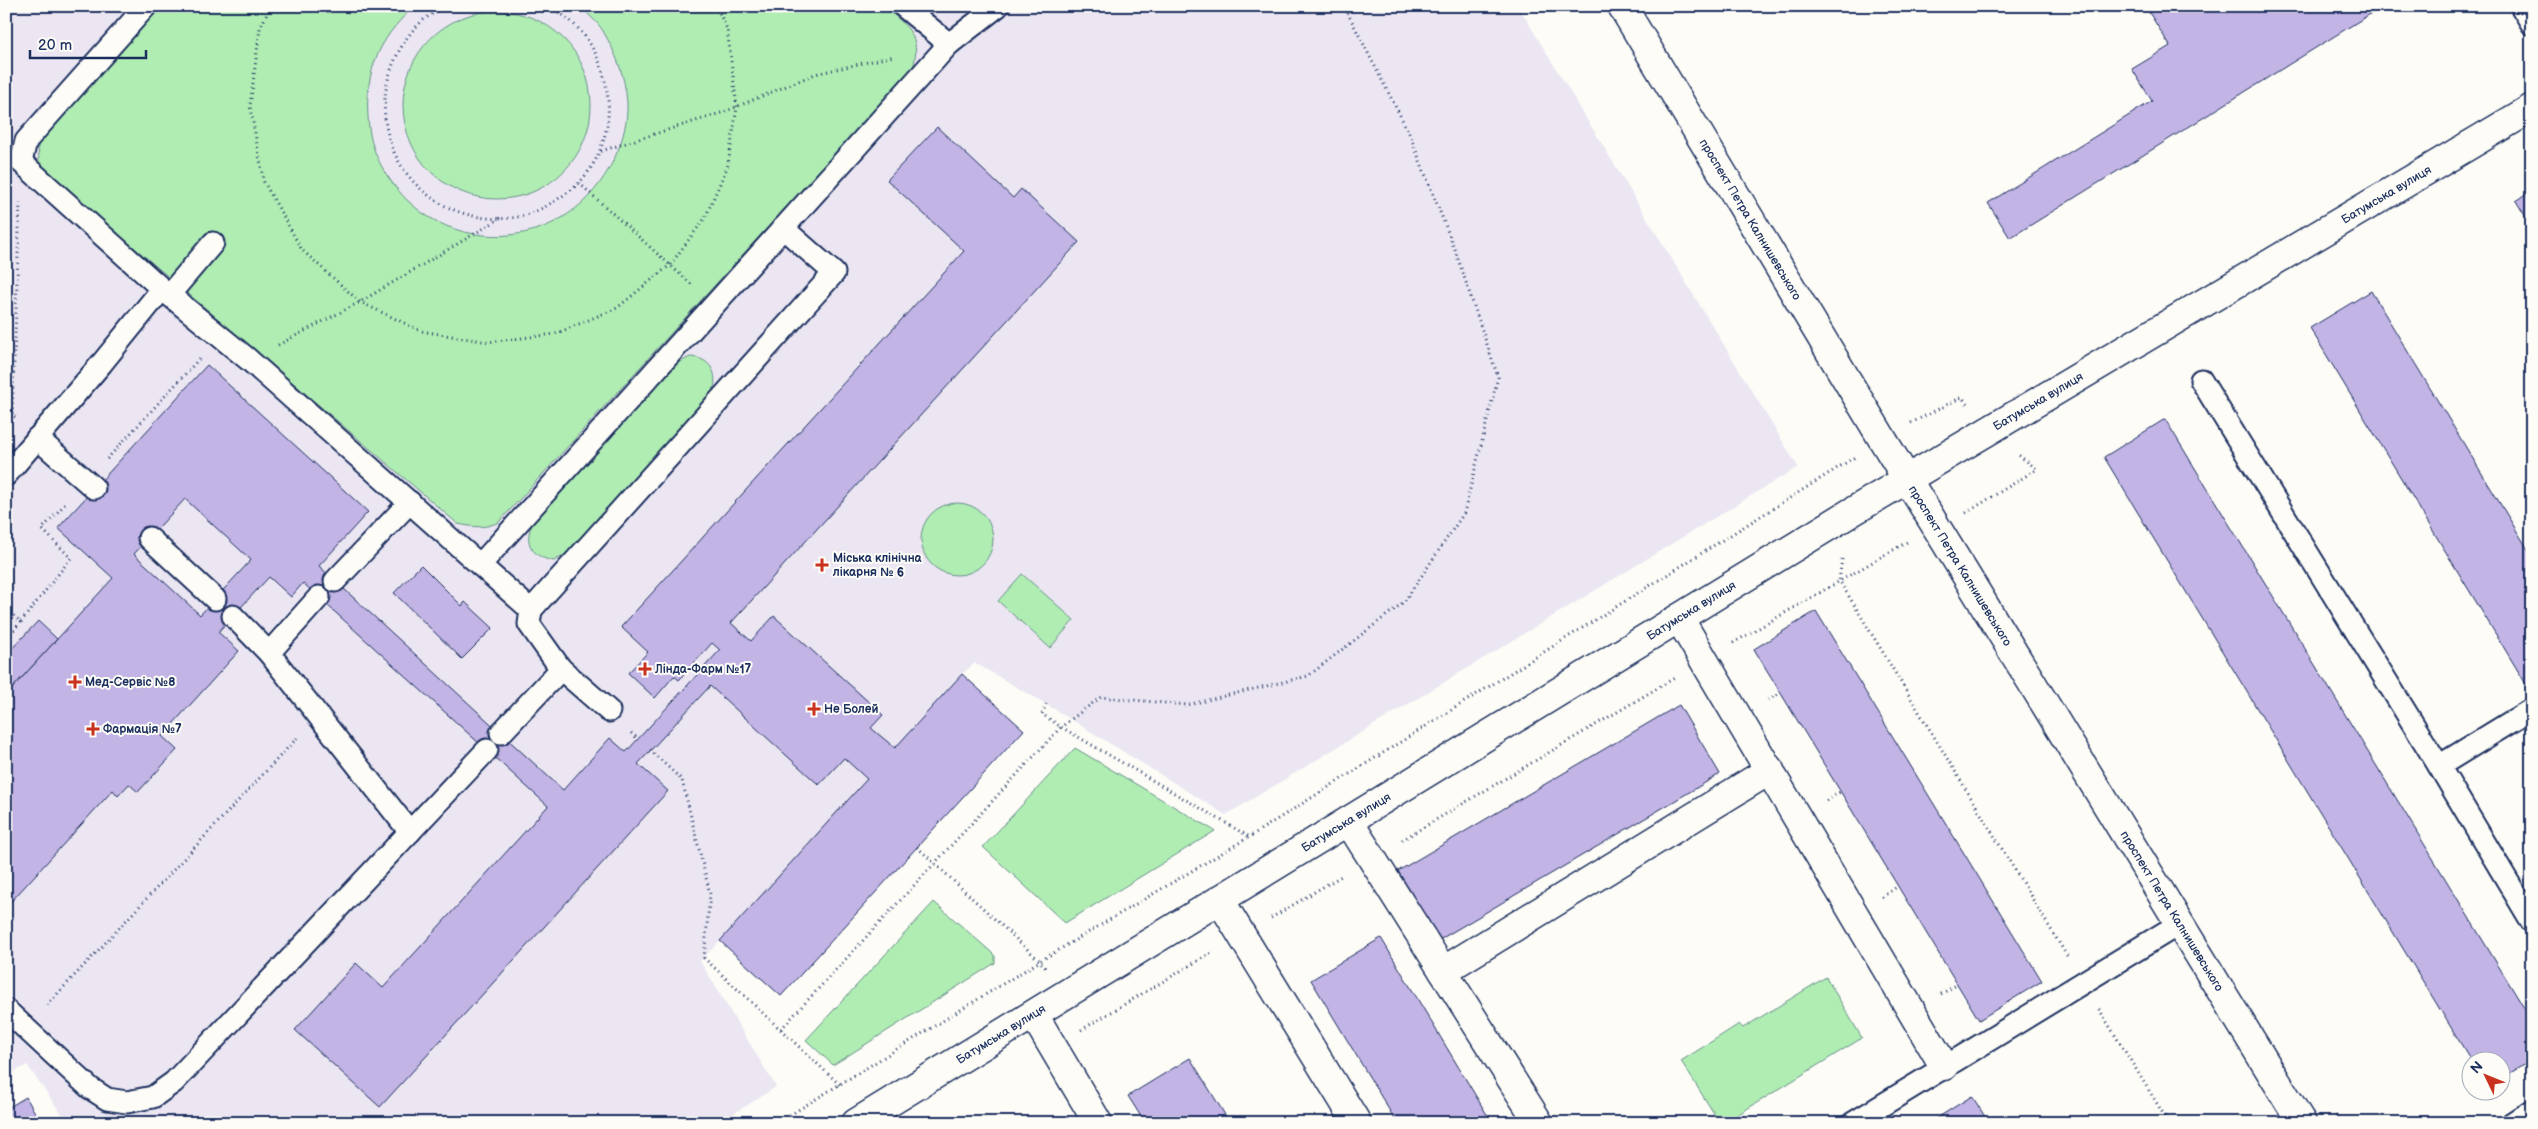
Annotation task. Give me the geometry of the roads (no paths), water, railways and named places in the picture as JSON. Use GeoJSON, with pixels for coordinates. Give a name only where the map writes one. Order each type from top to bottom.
{"type":"FeatureCollection","features":[{"type":"Feature","properties":{"kind":"street","name":"проспект Петра Калнишевського"},"geometry":{"type":"LineString","coordinates":[[1622,6],[1937,527],[2302,1123]]}},
{"type":"Feature","properties":{"kind":"street","name":"Батумська вулиця"},"geometry":{"type":"LineString","coordinates":[[856,1123],[1908,479],[2532,108]]}},
{"type":"Feature","properties":{"kind":"street"},"geometry":{"type":"LineString","coordinates":[[1679,618],[1944,1066]]}},
{"type":"Feature","properties":{"kind":"street"},"geometry":{"type":"LineString","coordinates":[[1443,971],[1770,770]]}},
{"type":"Feature","properties":{"kind":"street"},"geometry":{"type":"LineString","coordinates":[[1349,822],[1539,1123]]}},
{"type":"Feature","properties":{"kind":"street"},"geometry":{"type":"LineString","coordinates":[[1220,900],[1357,1123]]}},
{"type":"Feature","properties":{"kind":"street"},"geometry":{"type":"LineString","coordinates":[[1034,1015],[1098,1123]]}},
{"type":"Feature","properties":{"kind":"lane"},"geometry":{"type":"LineString","coordinates":[[146,6],[26,141],[21,162],[165,292],[249,360],[531,610]]}},
{"type":"Feature","properties":{"kind":"lane"},"geometry":{"type":"LineString","coordinates":[[903,6],[949,44]]}},
{"type":"Feature","properties":{"kind":"lane"},"geometry":{"type":"LineString","coordinates":[[480,565],[712,304],[949,44],[998,6]]}},
{"type":"Feature","properties":{"kind":"lane"},"geometry":{"type":"LineString","coordinates":[[2521,6],[2532,24]]}},
{"type":"Feature","properties":{"kind":"lane"},"geometry":{"type":"LineString","coordinates":[[608,711],[561,669],[529,624],[531,610],[834,273],[783,228]]}},
{"type":"Feature","properties":{"kind":"lane"},"geometry":{"type":"LineString","coordinates":[[6,475],[165,292],[213,243]]}},
{"type":"Feature","properties":{"kind":"lane"},"geometry":{"type":"LineString","coordinates":[[2201,380],[2439,766],[2532,922]]}},
{"type":"Feature","properties":{"kind":"lane"},"geometry":{"type":"LineString","coordinates":[[37,438],[94,488]]}},
{"type":"Feature","properties":{"kind":"lane"},"geometry":{"type":"LineString","coordinates":[[335,581],[410,502]]}},
{"type":"Feature","properties":{"kind":"lane"},"geometry":{"type":"LineString","coordinates":[[149,538],[215,599]]}},
{"type":"Feature","properties":{"kind":"lane"},"geometry":{"type":"LineString","coordinates":[[269,653],[320,597]]}},
{"type":"Feature","properties":{"kind":"lane"},"geometry":{"type":"LineString","coordinates":[[233,616],[269,653],[410,832]]}},
{"type":"Feature","properties":{"kind":"lane"},"geometry":{"type":"LineString","coordinates":[[501,733],[561,669]]}},
{"type":"Feature","properties":{"kind":"lane"},"geometry":{"type":"LineString","coordinates":[[2439,766],[2532,709]]}},
{"type":"Feature","properties":{"kind":"lane"},"geometry":{"type":"LineString","coordinates":[[6,1010],[90,1088],[107,1099],[127,1102],[153,1097],[174,1082],[487,750]]}},
{"type":"Feature","properties":{"kind":"lane"},"geometry":{"type":"LineString","coordinates":[[1863,1120],[1944,1066],[2179,924]]}},
{"type":"Feature","properties":{"kind":"lane"},"geometry":{"type":"LineString","coordinates":[[2512,1123],[2532,1110]]}},
{"type":"Feature","properties":{"kind":"place","name":"Міська клінічна лікарня № 6"},"geometry":{"type":"Point","coordinates":[822,565]}},
{"type":"Feature","properties":{"kind":"place","name":"Лінда-Фарм №17"},"geometry":{"type":"Point","coordinates":[645,669]}},
{"type":"Feature","properties":{"kind":"place","name":"Мед-Сервіс №8"},"geometry":{"type":"Point","coordinates":[75,682]}},
{"type":"Feature","properties":{"kind":"place","name":"Не Болей"},"geometry":{"type":"Point","coordinates":[814,709]}},
{"type":"Feature","properties":{"kind":"place","name":"Фармація №7"},"geometry":{"type":"Point","coordinates":[93,729]}}]}
